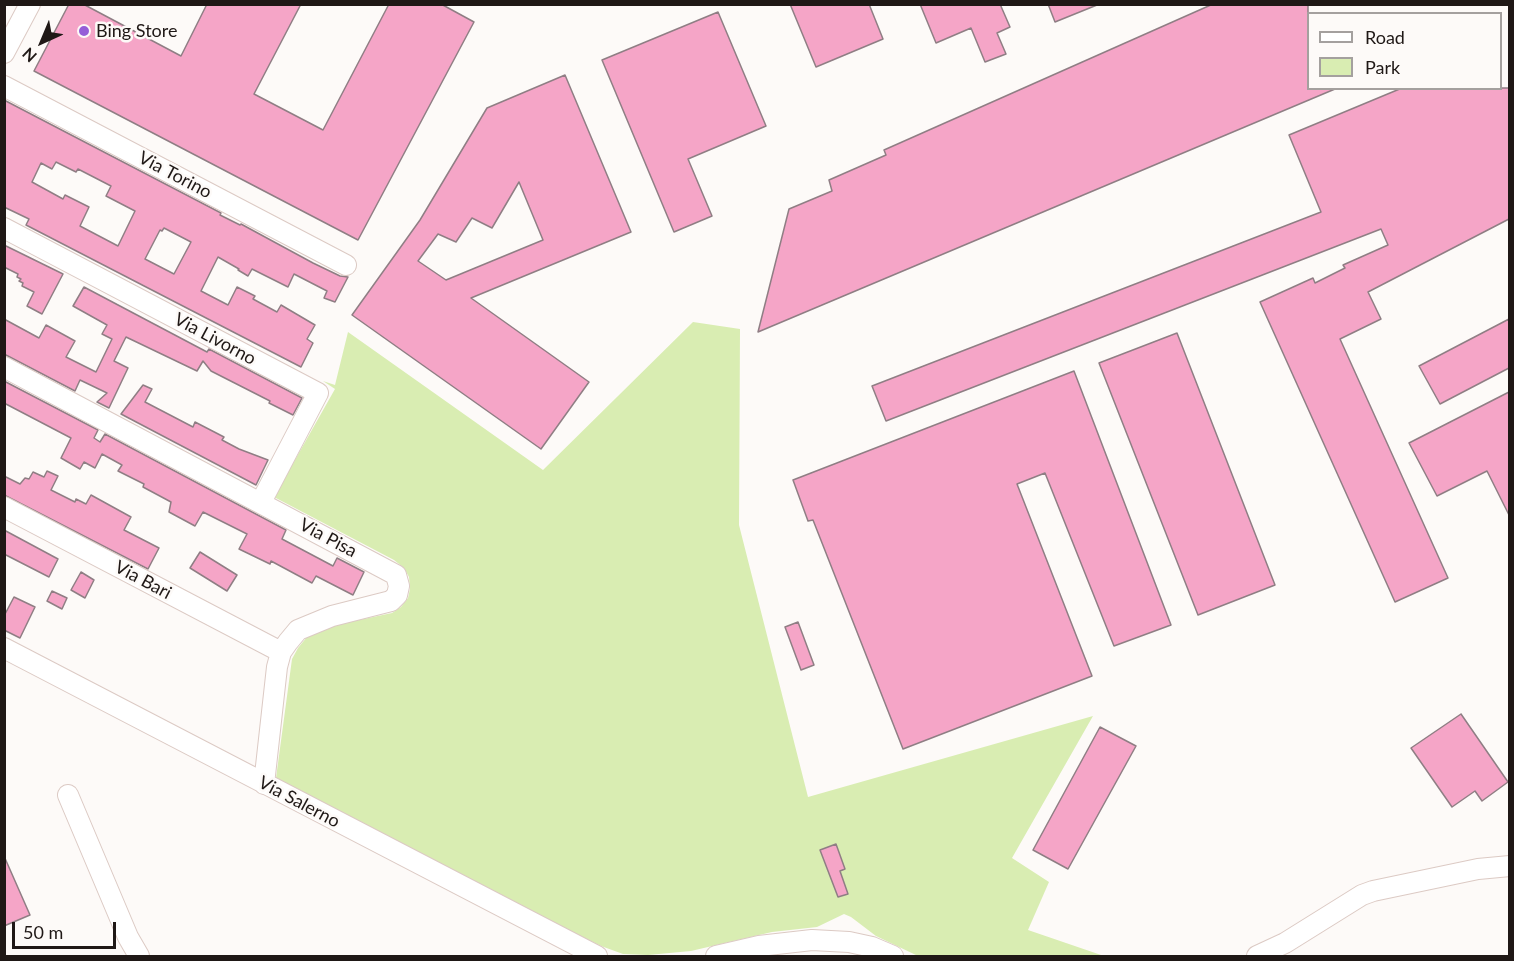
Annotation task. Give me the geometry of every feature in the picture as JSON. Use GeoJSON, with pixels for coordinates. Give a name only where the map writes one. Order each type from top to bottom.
{"type":"FeatureCollection","features":[{"type":"Feature","properties":{"kind":"street"},"geometry":{"type":"LineString","coordinates":[[4,53],[30,4]]}},
{"type":"Feature","properties":{"kind":"street","name":"Via Torino"},"geometry":{"type":"LineString","coordinates":[[4,86],[346,265]]}},
{"type":"Feature","properties":{"kind":"street","name":"Via Livorno"},"geometry":{"type":"LineString","coordinates":[[4,228],[318,393],[261,502]]}},
{"type":"Feature","properties":{"kind":"street","name":"Via Pisa"},"geometry":{"type":"LineString","coordinates":[[4,367],[396,575],[399,586],[397,595],[391,601],[332,615],[298,630],[281,652],[277,667],[264,784]]}},
{"type":"Feature","properties":{"kind":"street","name":"Via Bari"},"geometry":{"type":"LineString","coordinates":[[4,507],[281,652]]}},
{"type":"Feature","properties":{"kind":"street","name":"Via Salerno"},"geometry":{"type":"LineString","coordinates":[[4,648],[595,956]]}},
{"type":"Feature","properties":{"kind":"street"},"geometry":{"type":"LineString","coordinates":[[68,795],[128,937],[139,957]]}},
{"type":"Feature","properties":{"kind":"street"},"geometry":{"type":"LineString","coordinates":[[1257,957],[1285,943],[1362,895],[1373,891],[1468,871],[1509,866]]}},
{"type":"Feature","properties":{"kind":"street"},"geometry":{"type":"LineString","coordinates":[[716,957],[759,946],[812,940],[849,942],[872,947],[893,957]]}},
{"type":"Feature","properties":{"kind":"green space"},"geometry":{"type":"Polygon","coordinates":[[[693,322],[740,329],[739,525],[808,797],[1093,716],[1012,858],[1049,882],[1028,930],[1104,956],[918,956],[876,936],[844,914],[817,927],[772,932],[691,951],[648,955],[623,954],[558,925],[276,778],[292,659],[298,648],[311,632],[392,613],[408,598],[410,589],[409,577],[404,568],[394,560],[274,497],[335,389],[323,381],[335,385],[348,332],[543,470],[693,322]]]}},
{"type":"Feature","properties":{"kind":"building"},"geometry":{"type":"Polygon","coordinates":[[[69,4],[83,4],[181,56],[207,4],[301,4],[254,94],[323,130],[389,4],[441,4],[474,22],[358,240],[34,71],[69,4]]]}},
{"type":"Feature","properties":{"kind":"building"},"geometry":{"type":"Polygon","coordinates":[[[790,4],[869,4],[883,39],[816,67],[790,4]]]}},
{"type":"Feature","properties":{"kind":"building"},"geometry":{"type":"Polygon","coordinates":[[[920,4],[1000,4],[1010,27],[997,33],[1006,54],[985,62],[971,28],[936,43],[920,4]]]}},
{"type":"Feature","properties":{"kind":"building"},"geometry":{"type":"Polygon","coordinates":[[[1048,4],[1097,4],[1097,5],[1055,22],[1048,4]]]}},
{"type":"Feature","properties":{"kind":"building"},"geometry":{"type":"Polygon","coordinates":[[[1213,4],[1308,4],[1307,90],[1333,90],[758,332],[789,209],[832,191],[829,180],[886,155],[884,150],[1213,4]]]}},
{"type":"Feature","properties":{"kind":"building"},"geometry":{"type":"Polygon","coordinates":[[[718,12],[766,126],[688,159],[712,216],[674,232],[602,60],[718,12]]]}},
{"type":"Feature","properties":{"kind":"building"},"geometry":{"type":"Polygon","coordinates":[[[565,75],[631,232],[471,298],[589,382],[541,449],[352,315],[420,220],[487,108],[565,75]],[[519,182],[492,228],[472,218],[456,242],[438,234],[418,261],[446,280],[543,240],[519,182]]]}},
{"type":"Feature","properties":{"kind":"building"},"geometry":{"type":"Polygon","coordinates":[[[1502,88],[1509,88],[1509,219],[1368,292],[1381,319],[1340,339],[1448,578],[1395,602],[1260,302],[1313,278],[1315,283],[1345,268],[1343,265],[1388,245],[1381,229],[886,421],[872,386],[1321,212],[1289,135],[1397,90],[1502,90],[1502,88]]]}},
{"type":"Feature","properties":{"kind":"building"},"geometry":{"type":"Polygon","coordinates":[[[4,100],[313,263],[340,276],[348,277],[335,302],[324,298],[327,291],[294,274],[288,287],[252,269],[248,276],[218,257],[201,291],[228,305],[237,287],[255,296],[253,299],[277,312],[281,305],[315,325],[307,339],[313,343],[301,367],[26,225],[29,219],[4,207],[4,100]],[[56,162],[52,169],[41,163],[32,182],[63,199],[65,195],[89,207],[80,226],[118,246],[135,211],[106,196],[111,186],[78,169],[76,172],[56,162]],[[164,228],[160,230],[145,259],[174,274],[191,242],[164,228]]]}},
{"type":"Feature","properties":{"kind":"building"},"geometry":{"type":"Polygon","coordinates":[[[4,245],[63,274],[42,314],[27,306],[34,292],[22,286],[23,283],[19,281],[21,279],[17,277],[18,274],[4,267],[4,245]]]}},
{"type":"Feature","properties":{"kind":"building"},"geometry":{"type":"Polygon","coordinates":[[[84,287],[207,352],[209,349],[302,398],[293,415],[211,371],[203,361],[197,371],[126,337],[114,361],[128,368],[109,408],[97,402],[107,393],[80,380],[75,391],[4,354],[4,319],[39,338],[46,325],[75,341],[66,357],[96,372],[112,339],[102,334],[107,325],[73,306],[84,287]]]}},
{"type":"Feature","properties":{"kind":"building"},"geometry":{"type":"Polygon","coordinates":[[[1509,319],[1509,368],[1440,404],[1419,366],[1509,319]]]}},
{"type":"Feature","properties":{"kind":"building"},"geometry":{"type":"Polygon","coordinates":[[[1177,333],[1275,585],[1198,615],[1099,363],[1177,333]]]}},
{"type":"Feature","properties":{"kind":"building"},"geometry":{"type":"Polygon","coordinates":[[[1074,371],[1171,625],[1114,646],[1045,473],[1017,484],[1092,676],[903,749],[813,520],[808,521],[793,480],[1074,371]]]}},
{"type":"Feature","properties":{"kind":"building"},"geometry":{"type":"Polygon","coordinates":[[[4,381],[98,430],[94,438],[100,442],[105,434],[286,530],[282,539],[333,566],[337,558],[364,572],[353,595],[316,576],[312,583],[271,561],[270,564],[239,549],[247,534],[203,512],[195,526],[169,512],[171,502],[143,487],[144,484],[118,471],[122,465],[102,454],[95,468],[84,462],[80,469],[61,458],[71,438],[4,403],[4,381]]]}},
{"type":"Feature","properties":{"kind":"building"},"geometry":{"type":"Polygon","coordinates":[[[143,385],[152,389],[145,402],[193,427],[195,422],[224,437],[222,440],[239,449],[268,460],[256,485],[121,414],[143,385]]]}},
{"type":"Feature","properties":{"kind":"building"},"geometry":{"type":"Polygon","coordinates":[[[1509,392],[1509,515],[1487,471],[1437,496],[1409,443],[1509,392]]]}},
{"type":"Feature","properties":{"kind":"building"},"geometry":{"type":"Polygon","coordinates":[[[47,471],[58,476],[51,490],[75,502],[76,499],[86,504],[91,495],[131,517],[124,530],[159,548],[148,569],[4,495],[4,476],[20,484],[25,478],[29,479],[33,472],[44,477],[47,471]]]}},
{"type":"Feature","properties":{"kind":"building"},"geometry":{"type":"Polygon","coordinates":[[[4,530],[58,559],[49,577],[4,554],[4,530]]]}},
{"type":"Feature","properties":{"kind":"building"},"geometry":{"type":"Polygon","coordinates":[[[200,552],[237,575],[227,591],[190,568],[200,552]]]}},
{"type":"Feature","properties":{"kind":"building"},"geometry":{"type":"Polygon","coordinates":[[[81,572],[94,580],[85,598],[71,590],[81,572]]]}},
{"type":"Feature","properties":{"kind":"building"},"geometry":{"type":"Polygon","coordinates":[[[52,591],[67,598],[62,609],[47,601],[52,591]]]}},
{"type":"Feature","properties":{"kind":"building"},"geometry":{"type":"Polygon","coordinates":[[[14,597],[35,607],[20,638],[4,630],[4,616],[14,597]]]}},
{"type":"Feature","properties":{"kind":"building"},"geometry":{"type":"Polygon","coordinates":[[[798,622],[814,665],[801,670],[785,627],[798,622]]]}},
{"type":"Feature","properties":{"kind":"building"},"geometry":{"type":"Polygon","coordinates":[[[1461,714],[1508,782],[1482,801],[1475,791],[1452,807],[1411,748],[1461,714]]]}},
{"type":"Feature","properties":{"kind":"building"},"geometry":{"type":"Polygon","coordinates":[[[1100,727],[1136,746],[1068,869],[1033,850],[1100,727]]]}},
{"type":"Feature","properties":{"kind":"building"},"geometry":{"type":"Polygon","coordinates":[[[836,844],[845,869],[840,871],[848,894],[838,897],[820,850],[836,844]]]}},
{"type":"Feature","properties":{"kind":"building"},"geometry":{"type":"Polygon","coordinates":[[[4,856],[30,915],[4,926],[4,856]]]}},
{"type":"Feature","properties":{"kind":"place","name":"Bing Store"},"geometry":{"type":"Point","coordinates":[84,31]}}]}
